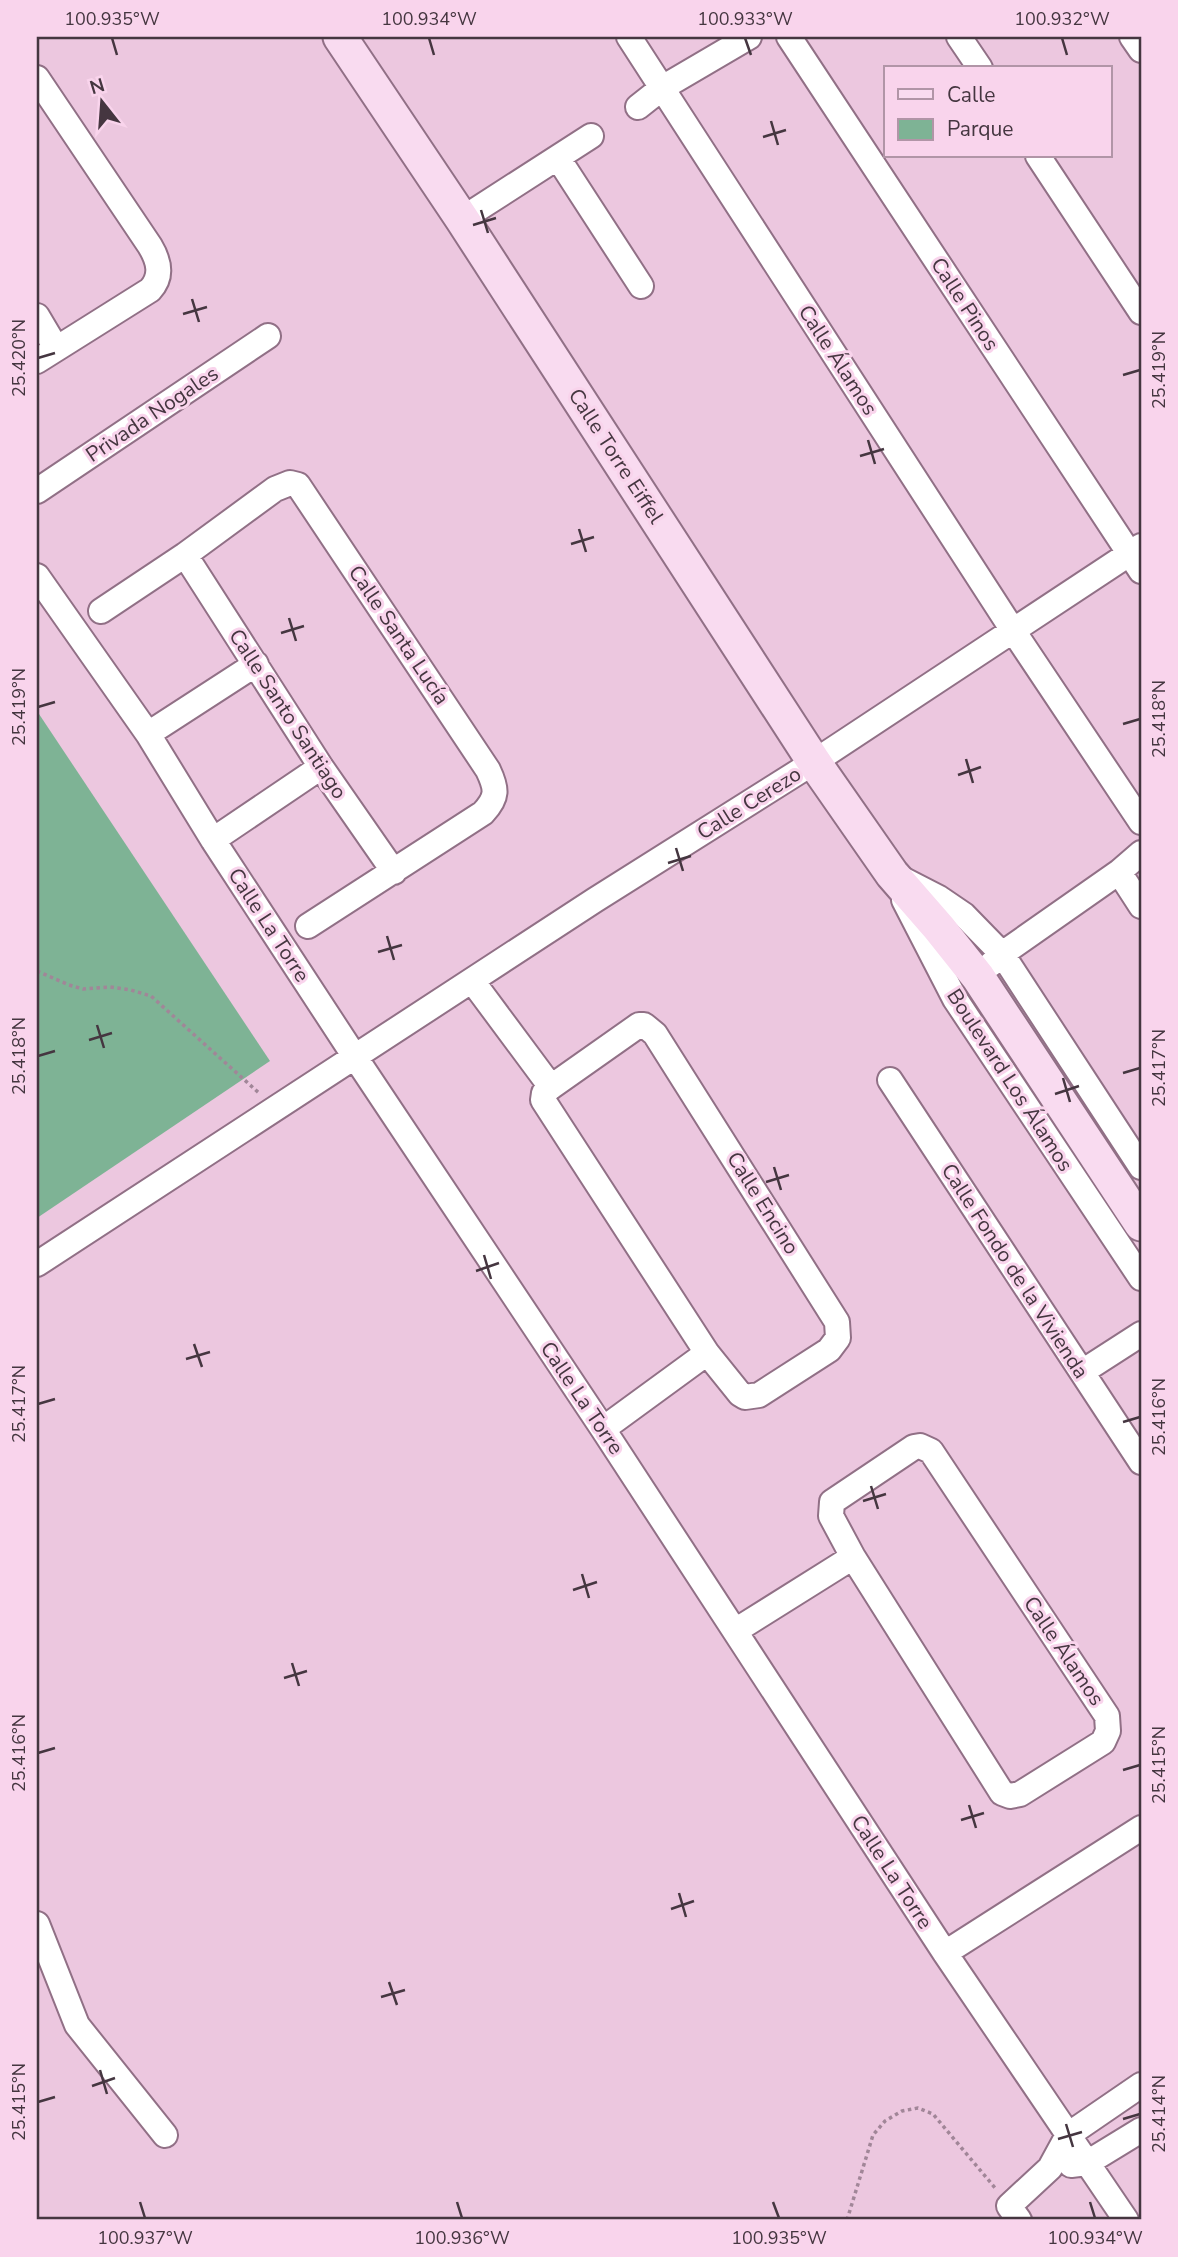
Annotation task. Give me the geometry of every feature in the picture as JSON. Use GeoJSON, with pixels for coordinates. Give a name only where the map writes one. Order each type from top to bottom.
{"type":"FeatureCollection","features":[{"type":"Feature","properties":{"kind":"street","name":"Calle Torre Eiffel"},"geometry":{"type":"LineString","coordinates":[[340,37],[462,219],[814,762],[892,874]]}},
{"type":"Feature","properties":{"kind":"street","name":"Calle Álamos"},"geometry":{"type":"LineString","coordinates":[[629,37],[1012,629],[1141,822]]}},
{"type":"Feature","properties":{"kind":"street"},"geometry":{"type":"LineString","coordinates":[[638,107],[662,88],[749,37]]}},
{"type":"Feature","properties":{"kind":"street","name":"Calle Pinos"},"geometry":{"type":"LineString","coordinates":[[789,37],[1137,557]]}},
{"type":"Feature","properties":{"kind":"street"},"geometry":{"type":"LineString","coordinates":[[959,37],[979,66]]}},
{"type":"Feature","properties":{"kind":"street"},"geometry":{"type":"LineString","coordinates":[[1132,37],[1141,50]]}},
{"type":"Feature","properties":{"kind":"street"},"geometry":{"type":"LineString","coordinates":[[37,78],[150,246],[159,267],[158,279],[150,290],[46,354],[37,316]]}},
{"type":"Feature","properties":{"kind":"street"},"geometry":{"type":"LineString","coordinates":[[462,219],[591,136]]}},
{"type":"Feature","properties":{"kind":"street"},"geometry":{"type":"LineString","coordinates":[[558,158],[641,286]]}},
{"type":"Feature","properties":{"kind":"street"},"geometry":{"type":"LineString","coordinates":[[1039,158],[1141,312]]}},
{"type":"Feature","properties":{"kind":"street","name":"Privada Nogales"},"geometry":{"type":"LineString","coordinates":[[37,491],[268,337]]}},
{"type":"Feature","properties":{"kind":"street","name":"Calle Santa Lucía"},"geometry":{"type":"LineString","coordinates":[[101,611],[185,555],[275,489],[290,483],[298,485],[451,713],[488,770],[494,783],[494,798],[483,813],[308,926]]}},
{"type":"Feature","properties":{"kind":"street","name":"Calle Santo Santiago"},"geometry":{"type":"LineString","coordinates":[[185,555],[321,767],[394,872]]}},
{"type":"Feature","properties":{"kind":"street","name":"Calle Cerezo"},"geometry":{"type":"LineString","coordinates":[[37,1264],[595,900],[814,762],[1012,629],[1137,557]]}},
{"type":"Feature","properties":{"kind":"street","name":"Calle La Torre"},"geometry":{"type":"LineString","coordinates":[[37,576],[148,734],[355,1057],[603,1429],[945,1953],[1126,2220]]}},
{"type":"Feature","properties":{"kind":"street"},"geometry":{"type":"LineString","coordinates":[[148,734],[256,664]]}},
{"type":"Feature","properties":{"kind":"street"},"geometry":{"type":"LineString","coordinates":[[214,840],[321,767]]}},
{"type":"Feature","properties":{"kind":"street"},"geometry":{"type":"LineString","coordinates":[[967,988],[1002,954],[1119,872],[1141,853]]}},
{"type":"Feature","properties":{"kind":"street"},"geometry":{"type":"LineString","coordinates":[[1119,872],[1141,906]]}},
{"type":"Feature","properties":{"kind":"street"},"geometry":{"type":"LineString","coordinates":[[892,874],[939,898],[964,915],[1002,954],[1132,1134],[1141,1167]]}},
{"type":"Feature","properties":{"kind":"street","name":"Boulevard Los Álamos"},"geometry":{"type":"LineString","coordinates":[[892,874],[940,928],[967,988],[1083,1164],[1141,1278]]}},
{"type":"Feature","properties":{"kind":"street"},"geometry":{"type":"LineString","coordinates":[[472,982],[551,1087]]}},
{"type":"Feature","properties":{"kind":"street","name":"Calle Encino"},"geometry":{"type":"LineString","coordinates":[[639,1025],[650,1028],[829,1308],[838,1328],[838,1338],[829,1350],[759,1395],[752,1397],[740,1394],[707,1353],[543,1100],[544,1093],[551,1087],[639,1025]]}},
{"type":"Feature","properties":{"kind":"street","name":"Calle Fondo de la Vivienda"},"geometry":{"type":"LineString","coordinates":[[890,1080],[1141,1462]]}},
{"type":"Feature","properties":{"kind":"street"},"geometry":{"type":"LineString","coordinates":[[1083,1164],[1132,1134]]}},
{"type":"Feature","properties":{"kind":"street","name":"Boulevard Los Álamos"},"geometry":{"type":"LineString","coordinates":[[1083,1164],[1141,1224]]}},
{"type":"Feature","properties":{"kind":"street"},"geometry":{"type":"LineString","coordinates":[[1082,1373],[1141,1334]]}},
{"type":"Feature","properties":{"kind":"street"},"geometry":{"type":"LineString","coordinates":[[603,1429],[707,1353]]}},
{"type":"Feature","properties":{"kind":"street","name":"Calle Álamos"},"geometry":{"type":"LineString","coordinates":[[914,1447],[927,1448],[1104,1711],[1109,1724],[1103,1742],[1020,1794],[1010,1796],[1002,1793],[853,1557],[831,1516],[832,1502],[914,1447]]}},
{"type":"Feature","properties":{"kind":"street"},"geometry":{"type":"LineString","coordinates":[[735,1631],[853,1557]]}},
{"type":"Feature","properties":{"kind":"street"},"geometry":{"type":"LineString","coordinates":[[945,1953],[1141,1828]]}},
{"type":"Feature","properties":{"kind":"street"},"geometry":{"type":"LineString","coordinates":[[37,1924],[77,2025],[165,2135]]}},
{"type":"Feature","properties":{"kind":"street"},"geometry":{"type":"LineString","coordinates":[[1014,2213],[1050,2168],[1068,2135],[1141,2085]]}},
{"type":"Feature","properties":{"kind":"street"},"geometry":{"type":"LineString","coordinates":[[1050,2168],[1087,2163],[1141,2130]]}},
{"type":"Feature","properties":{"kind":"path"},"geometry":{"type":"LineString","coordinates":[[37,971],[83,989],[110,987],[151,996],[276,1109]]}},
{"type":"Feature","properties":{"kind":"path"},"geometry":{"type":"LineString","coordinates":[[847,2220],[873,2135],[886,2121],[902,2111],[918,2108],[933,2114],[1014,2213]]}},
{"type":"Feature","properties":{"kind":"green space"},"geometry":{"type":"Polygon","coordinates":[[[37,711],[270,1061],[37,1218],[37,711]]]}}]}
